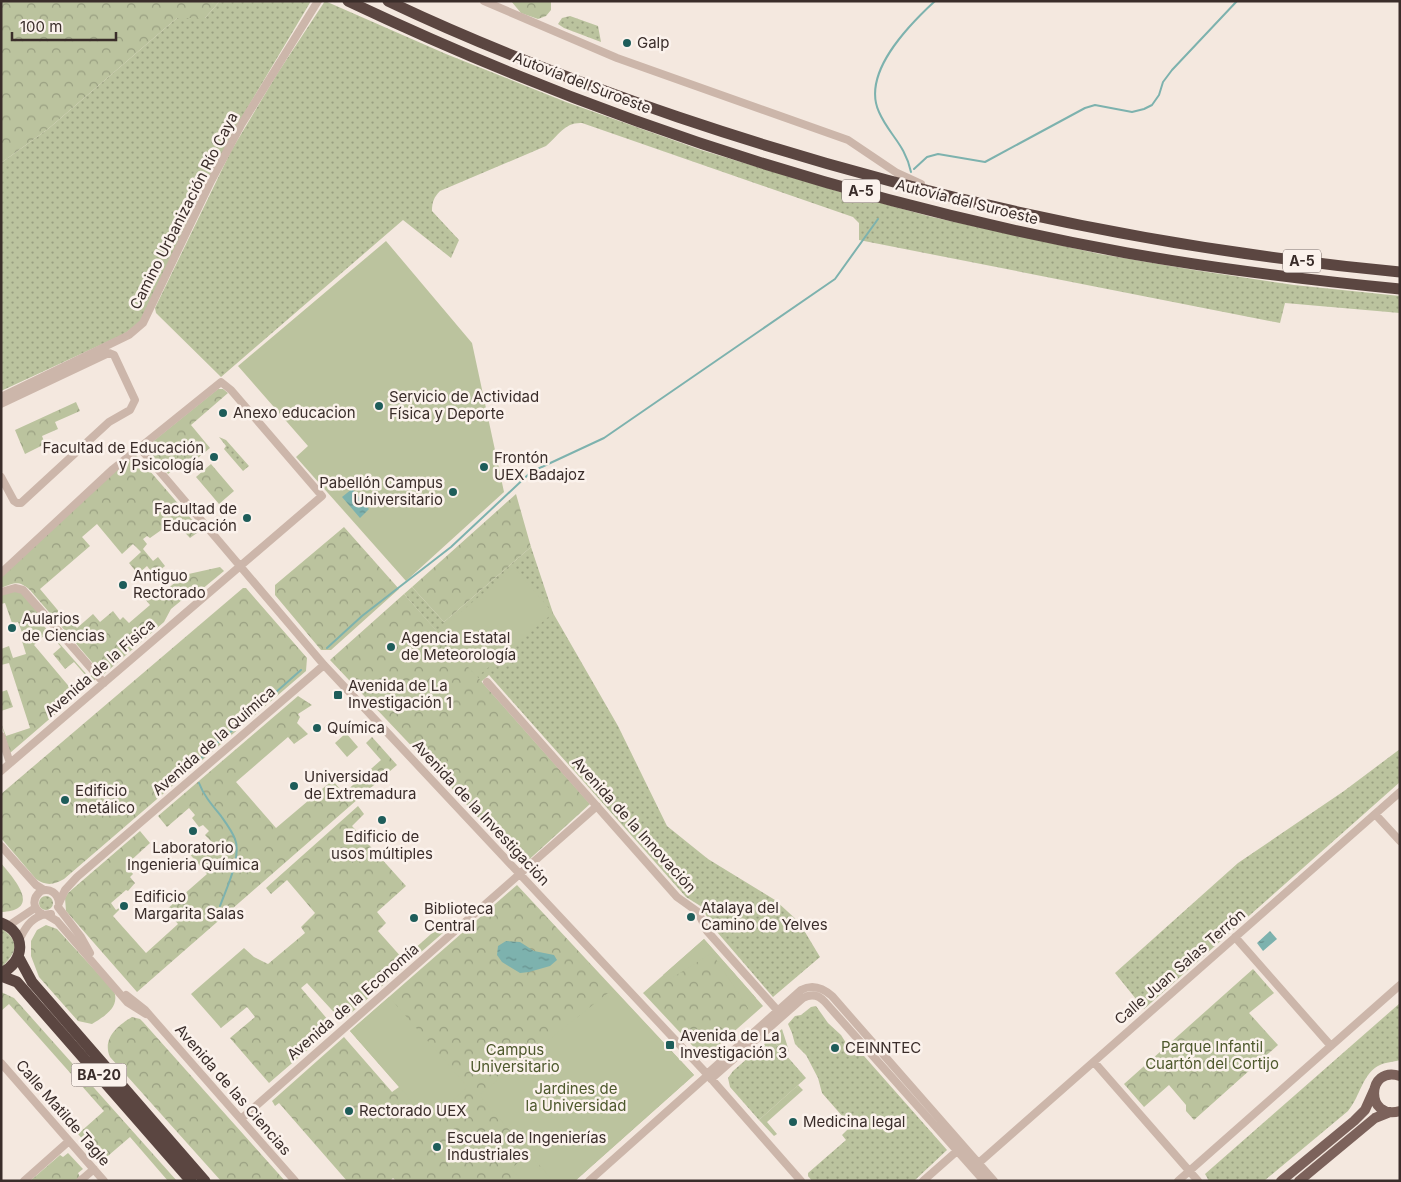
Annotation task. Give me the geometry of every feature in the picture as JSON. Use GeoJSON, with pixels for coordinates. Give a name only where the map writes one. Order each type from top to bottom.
{"type":"FeatureCollection","features":[{"type":"Feature","properties":{"kind":"highway","name":"Autovía del Suroeste"},"geometry":{"type":"LineString","coordinates":[[348,1],[431,39],[565,95],[695,141],[834,184],[988,224],[1126,253],[1277,276],[1400,289]]}},
{"type":"Feature","properties":{"kind":"highway","name":"Autovía del Suroeste"},"geometry":{"type":"LineString","coordinates":[[388,1],[574,80],[642,104],[781,150],[943,195],[1010,211],[1138,237],[1263,256],[1400,272]]}},
{"type":"Feature","properties":{"kind":"highway"},"geometry":{"type":"LineString","coordinates":[[4,924],[16,934],[19,940],[18,956]]}},
{"type":"Feature","properties":{"kind":"highway","name":"BA-20"},"geometry":{"type":"LineString","coordinates":[[18,956],[14,963],[1,974],[17,982],[191,1181]]}},
{"type":"Feature","properties":{"kind":"highway","name":"BA-20"},"geometry":{"type":"LineString","coordinates":[[18,956],[32,982],[205,1181]]}},
{"type":"Feature","properties":{"kind":"main road"},"geometry":{"type":"LineString","coordinates":[[1281,1181],[1365,1110],[1379,1080],[1384,1076],[1399,1075]]}},
{"type":"Feature","properties":{"kind":"main road"},"geometry":{"type":"LineString","coordinates":[[1374,1090],[1376,1102],[1384,1110],[1396,1112]]}},
{"type":"Feature","properties":{"kind":"main road"},"geometry":{"type":"LineString","coordinates":[[1300,1181],[1375,1118],[1396,1112]]}},
{"type":"Feature","properties":{"kind":"street"},"geometry":{"type":"LineString","coordinates":[[484,1],[639,66],[848,140],[897,173],[943,195]]}},
{"type":"Feature","properties":{"kind":"street","name":"Camino Urbanización Río Caya"},"geometry":{"type":"LineString","coordinates":[[1,396],[133,333],[143,324],[232,141],[317,4]]}},
{"type":"Feature","properties":{"kind":"street"},"geometry":{"type":"LineString","coordinates":[[1,404],[109,353],[114,355],[135,400],[130,410],[105,425],[21,503],[14,501],[2,480]]}},
{"type":"Feature","properties":{"kind":"street","name":"Avenida de la Física"},"geometry":{"type":"LineString","coordinates":[[1,771],[322,496],[231,390],[221,382],[139,447]]}},
{"type":"Feature","properties":{"kind":"street"},"geometry":{"type":"LineString","coordinates":[[1,574],[139,447]]}},
{"type":"Feature","properties":{"kind":"street","name":"Avenida de la Investigación"},"geometry":{"type":"LineString","coordinates":[[139,447],[324,665],[709,1076],[801,1181]]}},
{"type":"Feature","properties":{"kind":"street"},"geometry":{"type":"LineString","coordinates":[[1,592],[15,588],[23,590],[104,683]]}},
{"type":"Feature","properties":{"kind":"street","name":"Avenida de la Química"},"geometry":{"type":"LineString","coordinates":[[59,905],[65,890],[77,877],[324,665]]}},
{"type":"Feature","properties":{"kind":"street","name":"Avenida de la Innovación"},"geometry":{"type":"LineString","coordinates":[[487,682],[677,897],[698,912],[707,930],[778,1011]]}},
{"type":"Feature","properties":{"kind":"street"},"geometry":{"type":"LineString","coordinates":[[1,736],[10,763]]}},
{"type":"Feature","properties":{"kind":"street","name":"Calle Juan Salas Terrón"},"geometry":{"type":"LineString","coordinates":[[976,1166],[1400,792]]}},
{"type":"Feature","properties":{"kind":"street","name":"Avenida de la Economía"},"geometry":{"type":"LineString","coordinates":[[241,1119],[597,806]]}},
{"type":"Feature","properties":{"kind":"street"},"geometry":{"type":"LineString","coordinates":[[1375,814],[1400,841]]}},
{"type":"Feature","properties":{"kind":"street"},"geometry":{"type":"LineString","coordinates":[[1,846],[36,886],[57,896],[59,905],[88,950],[126,994],[132,1008]]}},
{"type":"Feature","properties":{"kind":"street","name":"Avenida de la Química"},"geometry":{"type":"LineString","coordinates":[[47,890],[77,877]]}},
{"type":"Feature","properties":{"kind":"street"},"geometry":{"type":"LineString","coordinates":[[45,915],[35,908],[34,898],[38,893],[47,890]]}},
{"type":"Feature","properties":{"kind":"street"},"geometry":{"type":"LineString","coordinates":[[19,940],[33,920],[55,912],[59,905]]}},
{"type":"Feature","properties":{"kind":"street"},"geometry":{"type":"LineString","coordinates":[[4,924],[35,908]]}},
{"type":"Feature","properties":{"kind":"street","name":"Avenida de las Ciencias"},"geometry":{"type":"LineString","coordinates":[[45,915],[57,921],[132,1008],[151,1018]]}},
{"type":"Feature","properties":{"kind":"street"},"geometry":{"type":"LineString","coordinates":[[1235,937],[1331,1046]]}},
{"type":"Feature","properties":{"kind":"street"},"geometry":{"type":"LineString","coordinates":[[1178,1181],[1400,985]]}},
{"type":"Feature","properties":{"kind":"street"},"geometry":{"type":"LineString","coordinates":[[709,1076],[804,989],[815,987],[828,993],[976,1166],[984,1181]]}},
{"type":"Feature","properties":{"kind":"street","name":"Avenida de las Ciencias"},"geometry":{"type":"LineString","coordinates":[[126,994],[136,1001],[295,1181]]}},
{"type":"Feature","properties":{"kind":"street"},"geometry":{"type":"LineString","coordinates":[[589,1181],[709,1076],[803,998],[811,995],[818,996],[824,1000],[957,1150],[994,1181]]}},
{"type":"Feature","properties":{"kind":"street"},"geometry":{"type":"LineString","coordinates":[[1094,1062],[1198,1181]]}},
{"type":"Feature","properties":{"kind":"street","name":"Calle Matilde Tagle"},"geometry":{"type":"LineString","coordinates":[[2,1065],[104,1181]]}},
{"type":"Feature","properties":{"kind":"street"},"geometry":{"type":"LineString","coordinates":[[24,1181],[69,1141]]}},
{"type":"Feature","properties":{"kind":"street"},"geometry":{"type":"LineString","coordinates":[[923,1181],[957,1150]]}},
{"type":"Feature","properties":{"kind":"street"},"geometry":{"type":"LineString","coordinates":[[80,1181],[94,1168]]}},
{"type":"Feature","properties":{"kind":"green space"},"geometry":{"type":"Polygon","coordinates":[[[1,1],[220,1],[205,18],[177,18],[48,129],[1,163],[1,1]]]}},
{"type":"Feature","properties":{"kind":"green space"},"geometry":{"type":"Polygon","coordinates":[[[220,1],[311,1],[245,112],[139,323],[124,334],[1,391],[1,163],[48,129],[177,18],[205,18],[220,1]]]}},
{"type":"Feature","properties":{"kind":"green space"},"geometry":{"type":"Polygon","coordinates":[[[325,1],[446,54],[566,102],[701,150],[837,191],[932,217],[1100,254],[1294,285],[1400,296],[1400,313],[1285,303],[1280,323],[859,240],[859,223],[853,217],[582,123],[576,123],[562,130],[546,146],[438,193],[432,205],[432,211],[459,240],[451,258],[403,220],[221,377],[156,313],[155,308],[231,151],[277,74],[325,1]]]}},
{"type":"Feature","properties":{"kind":"green space"},"geometry":{"type":"Polygon","coordinates":[[[511,1],[551,1],[551,10],[546,16],[538,19],[521,13],[511,1]]]}},
{"type":"Feature","properties":{"kind":"green space"},"geometry":{"type":"Polygon","coordinates":[[[570,16],[598,26],[601,42],[558,24],[562,18],[570,16]]]}},
{"type":"Feature","properties":{"kind":"green space","name":"Servicio de Actividad Física y Deporte"},"geometry":{"type":"Polygon","coordinates":[[[386,241],[472,343],[504,492],[406,581],[296,457],[308,446],[238,366],[386,241]]]}},
{"type":"Feature","properties":{"kind":"green space"},"geometry":{"type":"Polygon","coordinates":[[[218,389],[223,389],[228,393],[191,425],[210,448],[187,467],[183,462],[168,474],[146,447],[218,389]]]}},
{"type":"Feature","properties":{"kind":"green space"},"geometry":{"type":"Polygon","coordinates":[[[76,402],[80,411],[55,422],[58,429],[42,436],[45,444],[25,454],[15,430],[76,402]]]}},
{"type":"Feature","properties":{"kind":"green space"},"geometry":{"type":"Polygon","coordinates":[[[219,437],[226,440],[249,466],[243,471],[224,449],[226,446],[219,437]]]}},
{"type":"Feature","properties":{"kind":"green space"},"geometry":{"type":"Polygon","coordinates":[[[136,455],[201,530],[190,538],[174,521],[150,538],[147,536],[143,539],[147,544],[143,549],[153,561],[158,557],[165,566],[154,575],[147,566],[138,574],[129,563],[141,552],[133,544],[122,554],[97,524],[82,537],[90,546],[40,589],[61,614],[64,612],[77,628],[93,614],[100,622],[113,611],[120,620],[123,617],[129,623],[150,605],[145,599],[160,586],[165,591],[184,575],[220,567],[224,571],[201,590],[188,595],[171,609],[164,622],[103,675],[30,590],[16,583],[1,588],[1,577],[114,472],[136,455]]]}},
{"type":"Feature","properties":{"kind":"green space"},"geometry":{"type":"Polygon","coordinates":[[[211,464],[234,491],[219,504],[196,477],[211,464]]]}},
{"type":"Feature","properties":{"kind":"green space"},"geometry":{"type":"Polygon","coordinates":[[[516,494],[531,547],[444,622],[412,587],[516,494]]]}},
{"type":"Feature","properties":{"kind":"green space"},"geometry":{"type":"Polygon","coordinates":[[[344,527],[399,589],[331,650],[321,650],[275,595],[275,585],[344,527]]]}},
{"type":"Feature","properties":{"kind":"green space"},"geometry":{"type":"Polygon","coordinates":[[[531,547],[553,613],[618,726],[667,826],[708,859],[775,900],[799,922],[820,957],[773,997],[711,925],[702,907],[686,897],[489,675],[481,682],[404,594],[412,587],[444,622],[531,547]]]}},
{"type":"Feature","properties":{"kind":"green space"},"geometry":{"type":"Polygon","coordinates":[[[514,567],[553,613],[477,677],[437,632],[514,567]]]}},
{"type":"Feature","properties":{"kind":"green space"},"geometry":{"type":"Polygon","coordinates":[[[243,588],[246,588],[307,658],[306,671],[64,879],[50,884],[36,879],[1,838],[1,794],[243,588]]]}},
{"type":"Feature","properties":{"kind":"green space"},"geometry":{"type":"Polygon","coordinates":[[[14,590],[22,592],[49,623],[43,625],[89,677],[93,674],[97,678],[10,753],[1,723],[6,736],[30,728],[9,663],[1,665],[1,649],[9,646],[13,658],[26,654],[22,641],[25,640],[18,622],[12,623],[5,603],[1,604],[1,594],[14,590]],[[48,632],[34,645],[72,690],[87,677],[74,662],[65,669],[53,654],[61,647],[48,632]]]}},
{"type":"Feature","properties":{"kind":"green space"},"geometry":{"type":"Polygon","coordinates":[[[404,594],[590,804],[522,866],[458,795],[330,660],[404,594]]]}},
{"type":"Feature","properties":{"kind":"green space"},"geometry":{"type":"Polygon","coordinates":[[[7,690],[13,707],[1,711],[1,692],[7,690]]]}},
{"type":"Feature","properties":{"kind":"green space"},"geometry":{"type":"Polygon","coordinates":[[[298,696],[312,705],[298,714],[300,717],[297,723],[308,734],[294,744],[288,737],[236,782],[276,828],[328,784],[331,779],[344,793],[381,760],[366,743],[372,737],[397,765],[137,992],[66,911],[65,898],[68,893],[140,831],[150,843],[126,865],[133,874],[130,877],[135,883],[128,891],[126,890],[111,903],[116,910],[120,909],[113,916],[146,953],[178,924],[166,910],[207,874],[187,851],[191,847],[198,854],[212,842],[205,835],[209,831],[203,825],[199,827],[192,818],[195,815],[189,808],[167,827],[158,816],[298,696]]]}},
{"type":"Feature","properties":{"kind":"green space"},"geometry":{"type":"Polygon","coordinates":[[[346,733],[358,747],[347,757],[335,743],[346,733]]]}},
{"type":"Feature","properties":{"kind":"green space"},"geometry":{"type":"Polygon","coordinates":[[[1400,749],[1400,782],[1144,1009],[1115,973],[1238,863],[1344,791],[1400,749]]]}},
{"type":"Feature","properties":{"kind":"green space"},"geometry":{"type":"Polygon","coordinates":[[[358,806],[364,814],[352,826],[406,886],[377,912],[386,923],[378,931],[403,959],[440,926],[444,932],[342,1021],[307,983],[301,988],[334,1027],[269,1083],[230,1038],[255,1017],[247,1007],[221,1028],[191,994],[244,948],[254,957],[268,964],[305,933],[301,927],[315,913],[287,880],[271,894],[266,888],[358,806]]]}},
{"type":"Feature","properties":{"kind":"green space"},"geometry":{"type":"Polygon","coordinates":[[[1,863],[18,885],[23,900],[21,906],[14,910],[1,912],[1,863]]]}},
{"type":"Feature","properties":{"kind":"green space","name":"Campus Universitario"},"geometry":{"type":"Polygon","coordinates":[[[517,885],[694,1075],[575,1181],[396,1181],[393,1178],[390,1181],[347,1181],[279,1103],[275,1106],[272,1101],[344,1037],[392,1092],[399,1087],[350,1031],[517,885]]]}},
{"type":"Feature","properties":{"kind":"green space"},"geometry":{"type":"Polygon","coordinates":[[[43,896],[49,896],[53,903],[49,910],[43,910],[39,906],[39,900],[43,896]]]}},
{"type":"Feature","properties":{"kind":"green space"},"geometry":{"type":"Polygon","coordinates":[[[46,925],[57,929],[114,991],[115,1002],[113,1006],[106,1014],[92,1024],[78,1021],[39,977],[31,956],[31,941],[37,930],[46,925]]]}},
{"type":"Feature","properties":{"kind":"green space"},"geometry":{"type":"Polygon","coordinates":[[[1,928],[12,938],[14,948],[10,957],[1,968],[1,928]]]}},
{"type":"Feature","properties":{"kind":"green space"},"geometry":{"type":"Polygon","coordinates":[[[704,939],[763,1006],[704,1058],[643,993],[704,939]]]}},
{"type":"Feature","properties":{"kind":"green space"},"geometry":{"type":"Polygon","coordinates":[[[704,939],[756,998],[750,1002],[752,1006],[748,1008],[712,953],[667,981],[663,975],[704,939]]]}},
{"type":"Feature","properties":{"kind":"green space","name":"Parque Infantil Cuartón del Cortijo"},"geometry":{"type":"Polygon","coordinates":[[[1253,969],[1274,993],[1249,1013],[1278,1045],[1194,1120],[1186,1111],[1186,1105],[1169,1085],[1144,1107],[1124,1084],[1253,969]]]}},
{"type":"Feature","properties":{"kind":"green space","name":"Jardines de la Universidad"},"geometry":{"type":"Polygon","coordinates":[[[613,989],[694,1075],[575,1181],[553,1181],[479,1095],[613,989]]]}},
{"type":"Feature","properties":{"kind":"green space"},"geometry":{"type":"Polygon","coordinates":[[[1,992],[14,998],[177,1181],[168,1181],[130,1137],[102,1161],[78,1134],[104,1111],[9,1004],[1,1011],[1,992]]]}},
{"type":"Feature","properties":{"kind":"green space"},"geometry":{"type":"Polygon","coordinates":[[[389,997],[468,1087],[429,1121],[350,1031],[389,997]]]}},
{"type":"Feature","properties":{"kind":"green space"},"geometry":{"type":"Polygon","coordinates":[[[1400,1003],[1400,1060],[1374,1068],[1348,1111],[1264,1181],[1209,1181],[1205,1174],[1400,1003]]]}},
{"type":"Feature","properties":{"kind":"green space"},"geometry":{"type":"Polygon","coordinates":[[[816,1006],[828,1023],[841,1035],[851,1051],[856,1056],[864,1056],[947,1150],[914,1181],[812,1181],[808,1176],[808,1173],[846,1140],[842,1135],[851,1126],[822,1093],[818,1078],[806,1055],[795,1044],[788,1024],[795,1016],[801,1015],[811,1007],[816,1006]]]}},
{"type":"Feature","properties":{"kind":"green space"},"geometry":{"type":"Polygon","coordinates":[[[132,1017],[143,1022],[285,1181],[221,1181],[110,1057],[108,1050],[109,1039],[116,1029],[132,1017]]]}},
{"type":"Feature","properties":{"kind":"green space"},"geometry":{"type":"Polygon","coordinates":[[[782,1029],[789,1051],[785,1054],[771,1038],[782,1029]]]}},
{"type":"Feature","properties":{"kind":"green space"},"geometry":{"type":"Polygon","coordinates":[[[771,1038],[806,1078],[759,1120],[730,1087],[728,1078],[733,1071],[771,1038]]]}},
{"type":"Feature","properties":{"kind":"green space"},"geometry":{"type":"Polygon","coordinates":[[[798,1085],[803,1090],[767,1122],[777,1134],[774,1136],[759,1120],[798,1085]]]}},
{"type":"Feature","properties":{"kind":"green space"},"geometry":{"type":"Polygon","coordinates":[[[68,1153],[83,1169],[78,1173],[80,1177],[76,1181],[30,1181],[60,1155],[63,1157],[68,1153]]]}},
{"type":"Feature","properties":{"kind":"green space","name":"Jardines de la Universidad"},"geometry":{"type":"Polygon","coordinates":[[[527,1155],[550,1181],[522,1181],[511,1169],[527,1155]]]}},
{"type":"Feature","properties":{"kind":"water"},"geometry":{"type":"Polygon","coordinates":[[[352,489],[369,509],[360,518],[342,497],[352,489]]]}},
{"type":"Feature","properties":{"kind":"water"},"geometry":{"type":"Polygon","coordinates":[[[1270,931],[1277,939],[1263,951],[1257,943],[1270,931]]]}},
{"type":"Feature","properties":{"kind":"water"},"geometry":{"type":"Polygon","coordinates":[[[506,941],[520,942],[534,951],[554,955],[557,960],[550,966],[520,973],[502,962],[497,955],[498,946],[506,941]]]}},
{"type":"Feature","properties":{"kind":"waterway"},"geometry":{"type":"LineString","coordinates":[[911,172],[905,154],[879,112],[875,97],[876,82],[890,51],[901,36],[935,1]]}},
{"type":"Feature","properties":{"kind":"waterway"},"geometry":{"type":"LineString","coordinates":[[914,169],[927,157],[938,154],[985,162],[1085,108],[1095,105],[1132,112],[1152,105],[1159,95],[1163,82],[1172,70],[1237,1]]}},
{"type":"Feature","properties":{"kind":"waterway"},"geometry":{"type":"LineString","coordinates":[[327,648],[362,616],[451,547],[531,472],[604,438],[835,279],[878,219]]}},
{"type":"Feature","properties":{"kind":"waterway"},"geometry":{"type":"LineString","coordinates":[[241,723],[301,670]]}},
{"type":"Feature","properties":{"kind":"waterway"},"geometry":{"type":"LineString","coordinates":[[200,760],[205,753],[234,729]]}},
{"type":"Feature","properties":{"kind":"waterway"},"geometry":{"type":"LineString","coordinates":[[199,783],[206,796],[231,830],[237,846],[235,864],[220,906]]}},
{"type":"Feature","properties":{"kind":"place","name":"Galp"},"geometry":{"type":"Point","coordinates":[627,43]}},
{"type":"Feature","properties":{"kind":"place","name":"Servicio de Actividad Física y Deporte"},"geometry":{"type":"Point","coordinates":[379,406]}},
{"type":"Feature","properties":{"kind":"place","name":"Anexo educacion"},"geometry":{"type":"Point","coordinates":[223,413]}},
{"type":"Feature","properties":{"kind":"place","name":"Facultad de Educación y Psicología"},"geometry":{"type":"Point","coordinates":[214,457]}},
{"type":"Feature","properties":{"kind":"place","name":"Frontón UEX Badajoz"},"geometry":{"type":"Point","coordinates":[484,467]}},
{"type":"Feature","properties":{"kind":"place","name":"Pabellón Campus Universitario"},"geometry":{"type":"Point","coordinates":[453,492]}},
{"type":"Feature","properties":{"kind":"place","name":"Facultad de Educación"},"geometry":{"type":"Point","coordinates":[247,518]}},
{"type":"Feature","properties":{"kind":"place","name":"Antiguo Rectorado"},"geometry":{"type":"Point","coordinates":[123,585]}},
{"type":"Feature","properties":{"kind":"place","name":"Aularios de Ciencias"},"geometry":{"type":"Point","coordinates":[12,628]}},
{"type":"Feature","properties":{"kind":"place","name":"Agencia Estatal de Meteorología"},"geometry":{"type":"Point","coordinates":[391,647]}},
{"type":"Feature","properties":{"kind":"place","name":"Avenida de La Investigación 1"},"geometry":{"type":"Point","coordinates":[338,695]}},
{"type":"Feature","properties":{"kind":"place","name":"Química"},"geometry":{"type":"Point","coordinates":[317,728]}},
{"type":"Feature","properties":{"kind":"place","name":"Universidad de Extremadura"},"geometry":{"type":"Point","coordinates":[294,786]}},
{"type":"Feature","properties":{"kind":"place","name":"Edificio metálico"},"geometry":{"type":"Point","coordinates":[65,800]}},
{"type":"Feature","properties":{"kind":"place","name":"Edificio de usos múltiples"},"geometry":{"type":"Point","coordinates":[382,820]}},
{"type":"Feature","properties":{"kind":"place","name":"Laboratorio Ingenieria Química"},"geometry":{"type":"Point","coordinates":[193,831]}},
{"type":"Feature","properties":{"kind":"place","name":"Edificio Margarita Salas"},"geometry":{"type":"Point","coordinates":[124,906]}},
{"type":"Feature","properties":{"kind":"place","name":"Atalaya del Camino de Yelves"},"geometry":{"type":"Point","coordinates":[691,917]}},
{"type":"Feature","properties":{"kind":"place","name":"Biblioteca Central"},"geometry":{"type":"Point","coordinates":[414,918]}},
{"type":"Feature","properties":{"kind":"place","name":"Avenida de La Investigación 3"},"geometry":{"type":"Point","coordinates":[670,1045]}},
{"type":"Feature","properties":{"kind":"place","name":"CEINNTEC"},"geometry":{"type":"Point","coordinates":[835,1048]}},
{"type":"Feature","properties":{"kind":"place","name":"Rectorado UEX"},"geometry":{"type":"Point","coordinates":[349,1111]}},
{"type":"Feature","properties":{"kind":"place","name":"Medicina legal"},"geometry":{"type":"Point","coordinates":[793,1122]}},
{"type":"Feature","properties":{"kind":"place","name":"Escuela de Ingenierías Industriales"},"geometry":{"type":"Point","coordinates":[437,1147]}}]}
